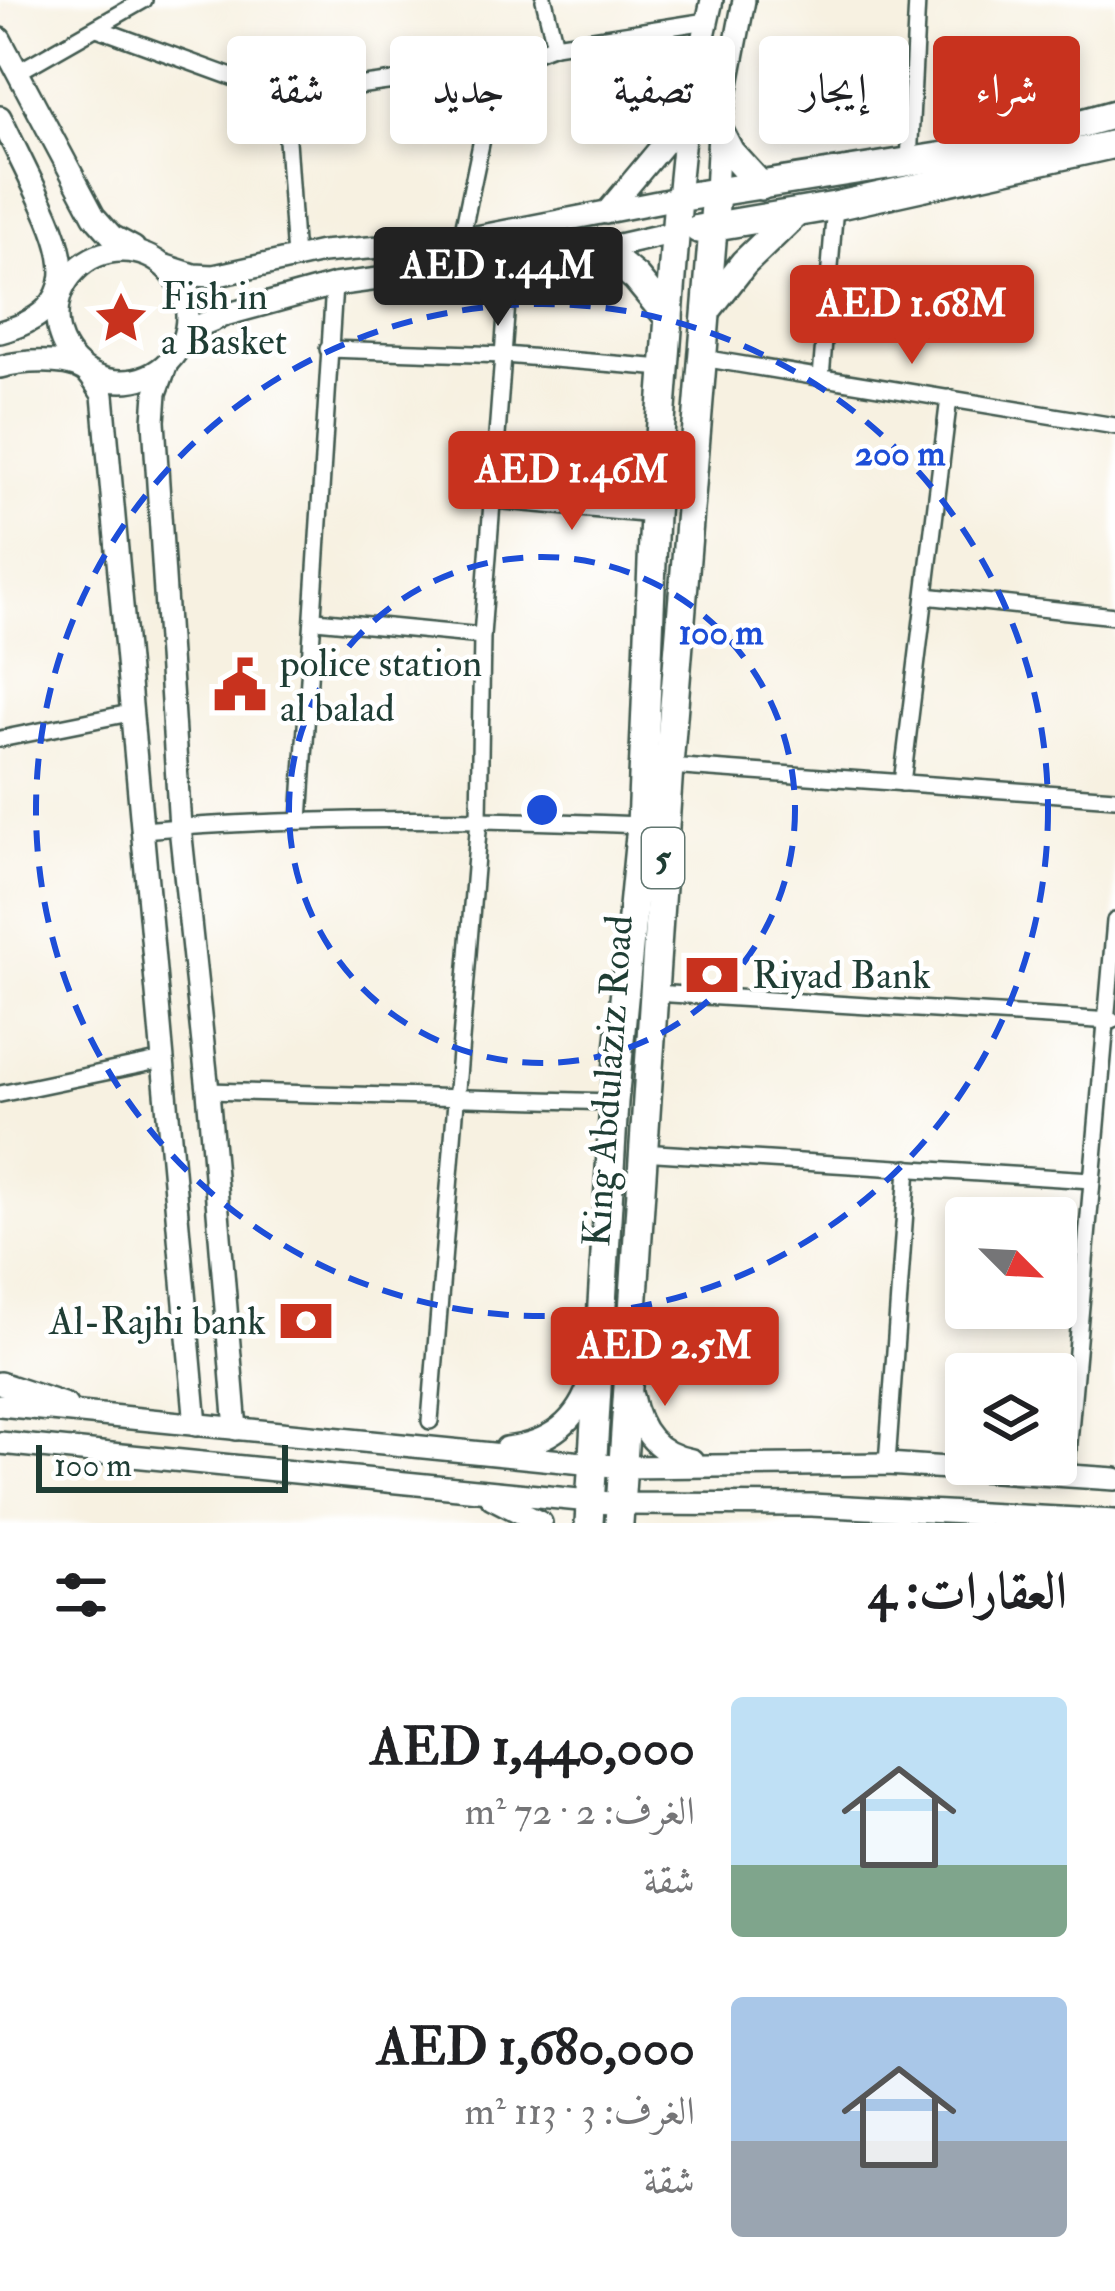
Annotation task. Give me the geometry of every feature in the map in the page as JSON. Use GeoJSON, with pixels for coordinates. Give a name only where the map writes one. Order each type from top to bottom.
{"type":"FeatureCollection","features":[{"type":"Feature","properties":{"kind":"highway"},"geometry":{"type":"LineString","coordinates":[[678,199],[988,149],[1115,114]]}},
{"type":"Feature","properties":{"kind":"highway"},"geometry":{"type":"LineString","coordinates":[[726,144],[761,186]]}},
{"type":"Feature","properties":{"kind":"highway"},"geometry":{"type":"LineString","coordinates":[[676,232],[835,206],[1115,144]]}},
{"type":"Feature","properties":{"kind":"highway","name":"King Abdulaziz Road"},"geometry":{"type":"LineString","coordinates":[[620,1513],[669,766],[716,193]]}},
{"type":"Feature","properties":{"kind":"highway","name":"5"},"geometry":{"type":"LineString","coordinates":[[676,232],[678,199]]}},
{"type":"Feature","properties":{"kind":"highway"},"geometry":{"type":"LineString","coordinates":[[707,310],[744,263],[795,214]]}},
{"type":"Feature","properties":{"kind":"highway","name":"King Abdulaziz Road"},"geometry":{"type":"LineString","coordinates":[[590,1512],[614,1102],[640,825],[654,514],[676,232]]}},
{"type":"Feature","properties":{"kind":"highway"},"geometry":{"type":"LineString","coordinates":[[601,249],[636,278],[669,318]]}},
{"type":"Feature","properties":{"kind":"street"},"geometry":{"type":"LineString","coordinates":[[16,73],[144,0]]}},
{"type":"Feature","properties":{"kind":"street"},"geometry":{"type":"LineString","coordinates":[[544,0],[555,45]]}},
{"type":"Feature","properties":{"kind":"street","name":"King Abdulaziz Road"},"geometry":{"type":"LineString","coordinates":[[735,47],[744,0]]}},
{"type":"Feature","properties":{"kind":"street"},"geometry":{"type":"LineString","coordinates":[[909,162],[917,0]]}},
{"type":"Feature","properties":{"kind":"street"},"geometry":{"type":"LineString","coordinates":[[547,48],[710,10]]}},
{"type":"Feature","properties":{"kind":"street"},"geometry":{"type":"LineString","coordinates":[[97,28],[227,75]]}},
{"type":"Feature","properties":{"kind":"street"},"geometry":{"type":"LineString","coordinates":[[0,40],[94,216],[112,236],[154,260],[177,282],[185,302],[186,323],[156,393],[154,421],[180,827],[236,1429]]}},
{"type":"Feature","properties":{"kind":"street"},"geometry":{"type":"LineString","coordinates":[[0,117],[58,236],[65,265],[56,315],[59,336],[103,394],[107,420],[196,1424]]}},
{"type":"Feature","properties":{"kind":"street"},"geometry":{"type":"LineString","coordinates":[[287,144],[295,257]]}},
{"type":"Feature","properties":{"kind":"street"},"geometry":{"type":"LineString","coordinates":[[461,240],[481,144]]}},
{"type":"Feature","properties":{"kind":"street"},"geometry":{"type":"LineString","coordinates":[[606,213],[664,144]]}},
{"type":"Feature","properties":{"kind":"street"},"geometry":{"type":"LineString","coordinates":[[0,332],[40,312],[60,294],[70,276],[104,253],[125,250],[194,275],[214,275],[295,257],[461,240],[678,199],[683,144]]}},
{"type":"Feature","properties":{"kind":"street","name":"King Abdulaziz Road"},"geometry":{"type":"LineString","coordinates":[[716,193],[718,144]]}},
{"type":"Feature","properties":{"kind":"street"},"geometry":{"type":"LineString","coordinates":[[821,378],[835,206]]}},
{"type":"Feature","properties":{"kind":"street"},"geometry":{"type":"LineString","coordinates":[[0,367],[50,362],[127,381],[148,376],[201,325],[334,285],[601,249],[676,232]]}},
{"type":"Feature","properties":{"kind":"street"},"geometry":{"type":"LineString","coordinates":[[430,1421],[479,819],[482,636],[510,262]]}},
{"type":"Feature","properties":{"kind":"street"},"geometry":{"type":"LineString","coordinates":[[300,821],[334,285]]}},
{"type":"Feature","properties":{"kind":"street"},"geometry":{"type":"LineString","coordinates":[[328,349],[504,355],[664,368]]}},
{"type":"Feature","properties":{"kind":"street"},"geometry":{"type":"LineString","coordinates":[[702,358],[1115,426]]}},
{"type":"Feature","properties":{"kind":"street"},"geometry":{"type":"LineString","coordinates":[[902,783],[949,398]]}},
{"type":"Feature","properties":{"kind":"street"},"geometry":{"type":"LineString","coordinates":[[493,500],[654,514]]}},
{"type":"Feature","properties":{"kind":"street"},"geometry":{"type":"LineString","coordinates":[[925,596],[1115,616]]}},
{"type":"Feature","properties":{"kind":"street"},"geometry":{"type":"LineString","coordinates":[[316,620],[482,636]]}},
{"type":"Feature","properties":{"kind":"street"},"geometry":{"type":"LineString","coordinates":[[0,739],[130,713]]}},
{"type":"Feature","properties":{"kind":"street"},"geometry":{"type":"LineString","coordinates":[[669,766],[1115,798]]}},
{"type":"Feature","properties":{"kind":"street"},"geometry":{"type":"LineString","coordinates":[[142,830],[300,821],[479,819],[640,825]]}},
{"type":"Feature","properties":{"kind":"street"},"geometry":{"type":"LineString","coordinates":[[1077,1353],[1111,1021],[1115,921]]}},
{"type":"Feature","properties":{"kind":"street"},"geometry":{"type":"LineString","coordinates":[[654,993],[1111,1021]]}},
{"type":"Feature","properties":{"kind":"street"},"geometry":{"type":"LineString","coordinates":[[0,1094],[163,1060]]}},
{"type":"Feature","properties":{"kind":"street"},"geometry":{"type":"LineString","coordinates":[[208,1091],[614,1102]]}},
{"type":"Feature","properties":{"kind":"street"},"geometry":{"type":"LineString","coordinates":[[641,1152],[1092,1180]]}},
{"type":"Feature","properties":{"kind":"street"},"geometry":{"type":"LineString","coordinates":[[887,1464],[908,1168]]}},
{"type":"Feature","properties":{"kind":"street"},"geometry":{"type":"LineString","coordinates":[[629,1345],[632,1400],[650,1440],[680,1458],[716,1464]]}},
{"type":"Feature","properties":{"kind":"street"},"geometry":{"type":"LineString","coordinates":[[467,1452],[530,1446],[561,1429],[586,1397],[600,1350]]}},
{"type":"Feature","properties":{"kind":"street"},"geometry":{"type":"LineString","coordinates":[[0,1383],[108,1416]]}},
{"type":"Feature","properties":{"kind":"street"},"geometry":{"type":"LineString","coordinates":[[0,1405],[623,1467],[887,1464],[945,1468]]}},
{"type":"Feature","properties":{"kind":"street"},"geometry":{"type":"LineString","coordinates":[[0,1445],[463,1488],[590,1512],[735,1504],[811,1514],[1115,1521]]}},
{"type":"Feature","properties":{"kind":"street"},"geometry":{"type":"LineString","coordinates":[[1077,1477],[1115,1479]]}},
{"type":"Feature","properties":{"kind":"street"},"geometry":{"type":"LineString","coordinates":[[463,1488],[506,1503],[541,1523]]}},
{"type":"Feature","properties":{"kind":"street"},"geometry":{"type":"LineString","coordinates":[[685,1523],[735,1504]]}},
{"type":"Feature","properties":{"kind":"place","name":"Fish in a Basket"},"geometry":{"type":"Point","coordinates":[121,318]}},
{"type":"Feature","properties":{"kind":"place","name":"police station al balad"},"geometry":{"type":"Point","coordinates":[240,685]}},
{"type":"Feature","properties":{"kind":"place","name":"Riyad Bank"},"geometry":{"type":"Point","coordinates":[712,975]}},
{"type":"Feature","properties":{"kind":"place","name":"Al-Rajhi bank"},"geometry":{"type":"Point","coordinates":[306,1321]}}]}
